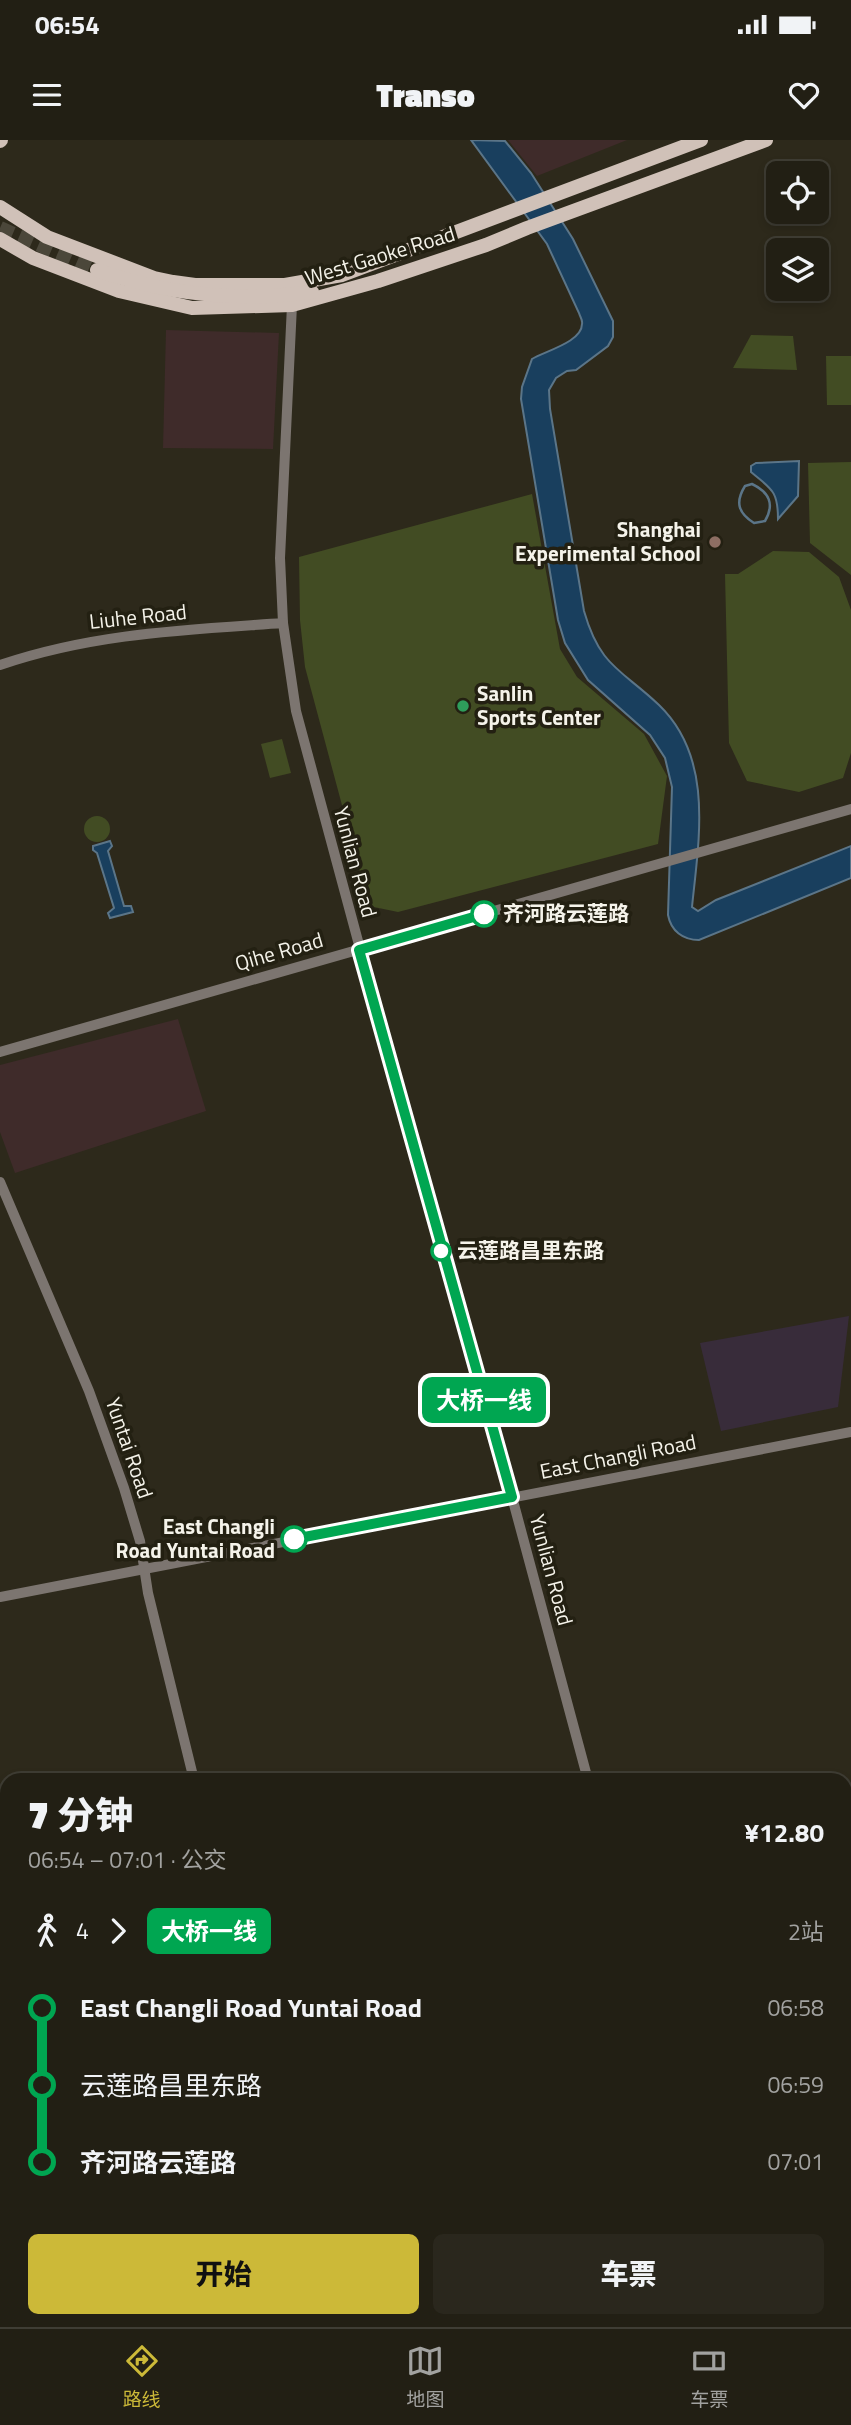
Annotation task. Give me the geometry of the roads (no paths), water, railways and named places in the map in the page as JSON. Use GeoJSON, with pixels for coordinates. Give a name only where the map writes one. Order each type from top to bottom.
{"type":"FeatureCollection","features":[{"type":"Feature","properties":{"kind":"main road","name":"West Gaoke Road"},"geometry":{"type":"LineString","coordinates":[[0,207],[47,237],[154,278],[195,285],[285,285],[342,275],[701,140]]}},
{"type":"Feature","properties":{"kind":"main road","name":"West Gaoke Road"},"geometry":{"type":"LineString","coordinates":[[0,239],[33,258],[119,290],[192,308],[292,305],[486,245],[766,140]]}},
{"type":"Feature","properties":{"kind":"main road"},"geometry":{"type":"LineString","coordinates":[[97,270],[149,287],[195,295],[277,296],[360,286]]}},
{"type":"Feature","properties":{"kind":"street","name":"Yunlian Road"},"geometry":{"type":"LineString","coordinates":[[292,305],[281,529],[283,623],[296,711],[359,950],[587,1773]]}},
{"type":"Feature","properties":{"kind":"street","name":"Liuhe Road"},"geometry":{"type":"LineString","coordinates":[[0,665],[42,651],[92,640],[283,623]]}},
{"type":"Feature","properties":{"kind":"street","name":"Qihe Road"},"geometry":{"type":"LineString","coordinates":[[0,1052],[851,809]]}},
{"type":"Feature","properties":{"kind":"street","name":"Yuntai Road"},"geometry":{"type":"LineString","coordinates":[[0,1182],[106,1435],[139,1541],[148,1593],[192,1773]]}},
{"type":"Feature","properties":{"kind":"street","name":"East Changli Road"},"geometry":{"type":"LineString","coordinates":[[0,1597],[851,1432]]}},
{"type":"Feature","properties":{"kind":"water"},"geometry":{"type":"Polygon","coordinates":[[[471,140],[505,141],[531,173],[573,239],[613,321],[613,337],[608,346],[576,370],[567,371],[556,378],[549,390],[550,409],[584,611],[590,630],[613,666],[659,705],[676,726],[688,749],[699,800],[698,854],[692,907],[698,911],[716,900],[851,846],[851,878],[699,940],[679,933],[672,926],[668,915],[672,787],[665,758],[650,735],[588,680],[565,643],[558,620],[521,399],[522,387],[532,359],[570,341],[580,330],[582,320],[547,244],[471,140]]]}},
{"type":"Feature","properties":{"kind":"water"},"geometry":{"type":"Polygon","coordinates":[[[799,461],[798,496],[778,519],[775,496],[751,472],[751,466],[756,463],[799,461]]]}},
{"type":"Feature","properties":{"kind":"water"},"geometry":{"type":"Polygon","coordinates":[[[110,841],[112,846],[108,851],[124,906],[131,906],[133,912],[110,918],[108,913],[114,908],[93,846],[110,841]]]}},
{"type":"Feature","properties":{"kind":"waterway"},"geometry":{"type":"LineString","coordinates":[[752,484],[769,499],[770,509],[765,521],[754,523],[741,511],[739,502],[742,492],[745,486],[752,484]]}},
{"type":"Feature","properties":{"kind":"tunnel"},"geometry":{"type":"LineString","coordinates":[[0,228],[97,270]]}},
{"type":"Feature","properties":{"kind":"place","name":"Shanghai Experimental School"},"geometry":{"type":"Point","coordinates":[715,542]}},
{"type":"Feature","properties":{"kind":"place","name":"Sanlin Sports Center"},"geometry":{"type":"Point","coordinates":[463,706]}},
{"type":"Feature","properties":{"kind":"place","name":"齐河路云莲路"},"geometry":{"type":"Point","coordinates":[484,914]}},
{"type":"Feature","properties":{"kind":"place","name":"云莲路昌里东路"},"geometry":{"type":"Point","coordinates":[441,1251]}},
{"type":"Feature","properties":{"kind":"place","name":"East Changli Road Yuntai Road"},"geometry":{"type":"Point","coordinates":[294,1539]}}]}
